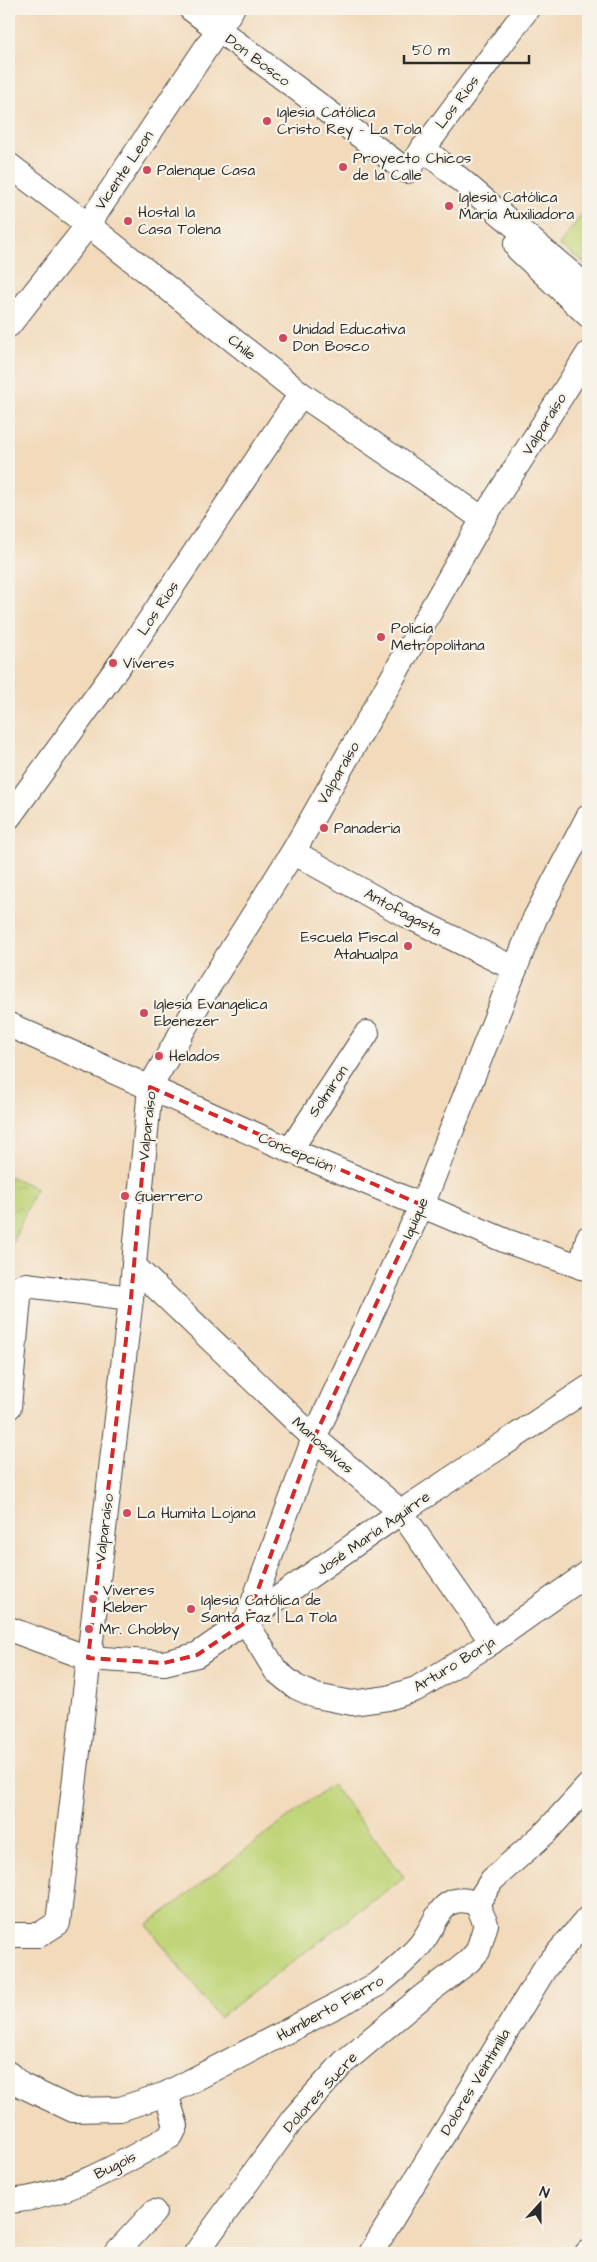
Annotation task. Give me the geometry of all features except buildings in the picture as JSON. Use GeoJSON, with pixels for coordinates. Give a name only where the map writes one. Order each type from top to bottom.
{"type":"FeatureCollection","features":[{"type":"Feature","properties":{"kind":"street","name":"Don Bosco"},"geometry":{"type":"LineString","coordinates":[[191,9],[407,171],[424,148]]}},
{"type":"Feature","properties":{"kind":"street","name":"Vicente Leon"},"geometry":{"type":"LineString","coordinates":[[9,325],[88,225],[232,9]]}},
{"type":"Feature","properties":{"kind":"street","name":"Los Rios"},"geometry":{"type":"LineString","coordinates":[[424,148],[527,9]]}},
{"type":"Feature","properties":{"kind":"street"},"geometry":{"type":"LineString","coordinates":[[424,148],[588,288]]}},
{"type":"Feature","properties":{"kind":"street","name":"Chile"},"geometry":{"type":"LineString","coordinates":[[9,165],[88,225],[301,394],[483,519]]}},
{"type":"Feature","properties":{"kind":"street"},"geometry":{"type":"LineString","coordinates":[[507,220],[518,249],[588,315]]}},
{"type":"Feature","properties":{"kind":"street","name":"Valparaíso"},"geometry":{"type":"LineString","coordinates":[[9,1934],[39,1935],[58,1924],[131,1298],[150,1087],[205,992],[293,852],[483,519],[588,354]]}},
{"type":"Feature","properties":{"kind":"street","name":"Los Rios"},"geometry":{"type":"LineString","coordinates":[[9,817],[123,660],[301,394]]}},
{"type":"Feature","properties":{"kind":"street","name":"Iquique"},"geometry":{"type":"LineString","coordinates":[[246,1622],[314,1438],[422,1205],[535,918],[588,817]]}},
{"type":"Feature","properties":{"kind":"street","name":"Antofagasta"},"geometry":{"type":"LineString","coordinates":[[293,852],[402,913],[515,968]]}},
{"type":"Feature","properties":{"kind":"street","name":"Concepción"},"geometry":{"type":"LineString","coordinates":[[9,1025],[290,1150],[506,1241],[585,1268]]}},
{"type":"Feature","properties":{"kind":"street","name":"Solmiron"},"geometry":{"type":"LineString","coordinates":[[290,1150],[367,1033]]}},
{"type":"Feature","properties":{"kind":"street"},"geometry":{"type":"LineString","coordinates":[[585,1268],[588,1238]]}},
{"type":"Feature","properties":{"kind":"street","name":"Manosalvas"},"geometry":{"type":"LineString","coordinates":[[134,1266],[314,1438],[402,1512],[492,1642]]}},
{"type":"Feature","properties":{"kind":"street"},"geometry":{"type":"LineString","coordinates":[[9,1407],[20,1287],[26,1285],[131,1298]]}},
{"type":"Feature","properties":{"kind":"street","name":"José María Aguirre"},"geometry":{"type":"LineString","coordinates":[[9,1629],[88,1658],[164,1663],[197,1656],[402,1512],[588,1388]]}},
{"type":"Feature","properties":{"kind":"street","name":"Arturo Borja"},"geometry":{"type":"LineString","coordinates":[[246,1622],[276,1671],[296,1687],[316,1696],[352,1703],[388,1698],[416,1689],[492,1642],[588,1574]]}},
{"type":"Feature","properties":{"kind":"street"},"geometry":{"type":"LineString","coordinates":[[477,1904],[492,1880],[546,1832],[588,1786]]}},
{"type":"Feature","properties":{"kind":"street","name":"Humberto Fierro"},"geometry":{"type":"LineString","coordinates":[[9,2074],[21,2085],[73,2110],[120,2109],[166,2094],[378,1984],[405,1963],[424,1940],[437,1914],[444,1907],[452,1902],[465,1899],[477,1904]]}},
{"type":"Feature","properties":{"kind":"street","name":"Dolores Sucre"},"geometry":{"type":"LineString","coordinates":[[196,2253],[293,2119],[344,2062],[422,1996],[468,1962],[478,1951],[486,1924],[477,1904]]}},
{"type":"Feature","properties":{"kind":"street","name":"Dolores Veintimilla"},"geometry":{"type":"LineString","coordinates":[[371,2253],[546,1968],[588,1918]]}},
{"type":"Feature","properties":{"kind":"street","name":"Bugois"},"geometry":{"type":"LineString","coordinates":[[11,2198],[41,2197],[67,2188],[171,2136],[176,2126],[166,2094]]}},
{"type":"Feature","properties":{"kind":"street"},"geometry":{"type":"LineString","coordinates":[[116,2253],[154,2212]]}},
{"type":"Feature","properties":{"kind":"highlighted area"},"geometry":{"type":"Polygon","coordinates":[[[150,1087],[422,1205],[314,1438],[246,1622],[197,1655],[164,1663],[88,1658],[131,1298],[150,1087]]]}},
{"type":"Feature","properties":{"kind":"green space"},"geometry":{"type":"Polygon","coordinates":[[[588,206],[588,265],[559,245],[588,206]]]}},
{"type":"Feature","properties":{"kind":"green space"},"geometry":{"type":"Polygon","coordinates":[[[9,1176],[36,1188],[9,1251],[9,1176]]]}},
{"type":"Feature","properties":{"kind":"green space"},"geometry":{"type":"Polygon","coordinates":[[[332,1784],[404,1877],[219,2018],[147,1925],[332,1784]]]}},
{"type":"Feature","properties":{"kind":"place","name":"Iglesia Católica Cristo Rey - La Tola"},"geometry":{"type":"Point","coordinates":[267,121]}},
{"type":"Feature","properties":{"kind":"place","name":"Proyecto Chicos de la Calle"},"geometry":{"type":"Point","coordinates":[343,167]}},
{"type":"Feature","properties":{"kind":"place","name":"Palenque Casa"},"geometry":{"type":"Point","coordinates":[147,170]}},
{"type":"Feature","properties":{"kind":"place","name":"Iglesia Católica María Auxiliadora"},"geometry":{"type":"Point","coordinates":[449,206]}},
{"type":"Feature","properties":{"kind":"place","name":"Hostal la Casa Tolena"},"geometry":{"type":"Point","coordinates":[128,221]}},
{"type":"Feature","properties":{"kind":"place","name":"Unidad Educativa Don Bosco"},"geometry":{"type":"Point","coordinates":[283,338]}},
{"type":"Feature","properties":{"kind":"place","name":"Policía Metropolitana"},"geometry":{"type":"Point","coordinates":[381,637]}},
{"type":"Feature","properties":{"kind":"place","name":"Víveres"},"geometry":{"type":"Point","coordinates":[113,663]}},
{"type":"Feature","properties":{"kind":"place","name":"Panaderia"},"geometry":{"type":"Point","coordinates":[324,828]}},
{"type":"Feature","properties":{"kind":"place","name":"Escuela Fiscal Atahualpa"},"geometry":{"type":"Point","coordinates":[408,946]}},
{"type":"Feature","properties":{"kind":"place","name":"Iglesia Evangelica Ebenezer"},"geometry":{"type":"Point","coordinates":[144,1013]}},
{"type":"Feature","properties":{"kind":"place","name":"Helados"},"geometry":{"type":"Point","coordinates":[159,1056]}},
{"type":"Feature","properties":{"kind":"place","name":"Guerrero"},"geometry":{"type":"Point","coordinates":[125,1196]}},
{"type":"Feature","properties":{"kind":"place","name":"La Humita Lojana"},"geometry":{"type":"Point","coordinates":[127,1513]}},
{"type":"Feature","properties":{"kind":"place","name":"Viveres Kleber"},"geometry":{"type":"Point","coordinates":[93,1599]}},
{"type":"Feature","properties":{"kind":"place","name":"Iglesia Católica de Santa Faz | La Tola"},"geometry":{"type":"Point","coordinates":[191,1609]}},
{"type":"Feature","properties":{"kind":"place","name":"Mr. Chobby"},"geometry":{"type":"Point","coordinates":[89,1629]}}]}
